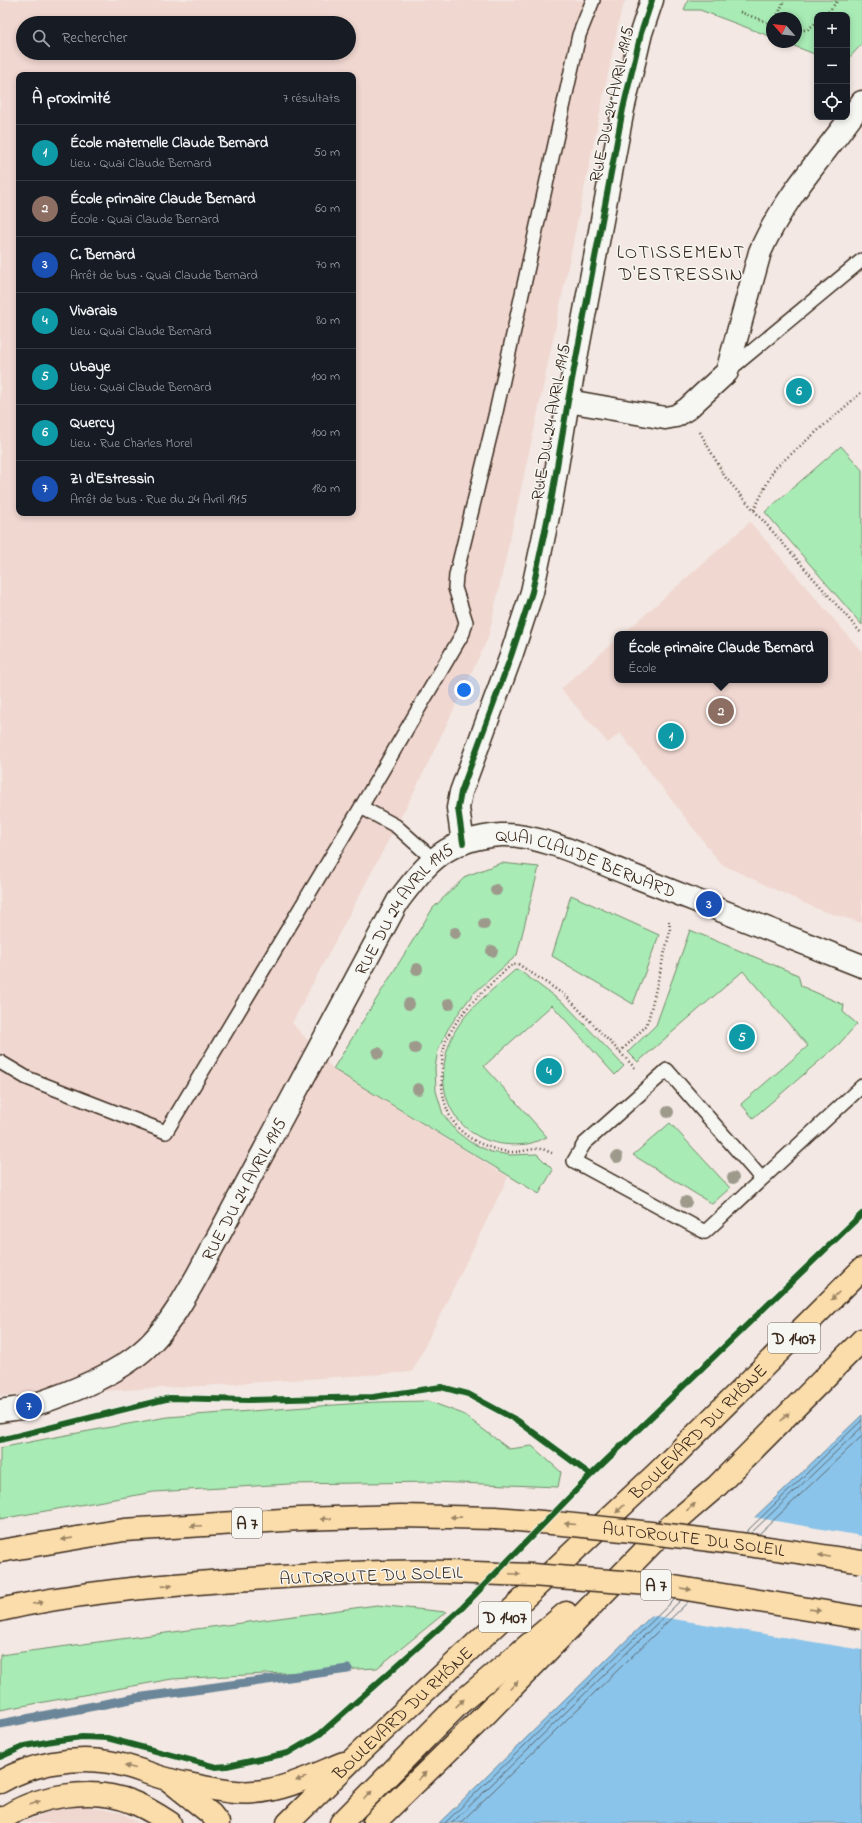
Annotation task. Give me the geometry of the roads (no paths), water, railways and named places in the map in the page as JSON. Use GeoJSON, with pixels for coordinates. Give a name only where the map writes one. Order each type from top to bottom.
{"type":"FeatureCollection","features":[{"type":"Feature","properties":{"kind":"highway","name":"BOULEVARD DU RHÔNE"},"geometry":{"type":"LineString","coordinates":[[288,1823],[351,1761],[658,1472],[862,1269]]}},
{"type":"Feature","properties":{"kind":"highway","name":"D 1407"},"geometry":{"type":"LineString","coordinates":[[374,1823],[484,1716],[662,1533],[717,1486],[862,1340]]}},
{"type":"Feature","properties":{"kind":"highway","name":"AUTOROUTE DU SOLEIL"},"geometry":{"type":"LineString","coordinates":[[0,1551],[124,1530],[299,1519],[378,1517],[495,1518],[598,1526],[690,1536],[862,1562]]}},
{"type":"Feature","properties":{"kind":"highway"},"geometry":{"type":"LineString","coordinates":[[341,1823],[460,1703],[662,1533]]}},
{"type":"Feature","properties":{"kind":"highway","name":"AUTOROUTE DU SOLEIL"},"geometry":{"type":"LineString","coordinates":[[0,1610],[122,1589],[341,1573],[400,1571],[532,1574],[662,1585],[862,1618]]}},
{"type":"Feature","properties":{"kind":"highway"},"geometry":{"type":"LineString","coordinates":[[0,1782],[24,1771],[48,1764],[80,1760],[108,1762],[136,1768],[167,1779],[225,1791],[254,1793],[277,1788],[351,1761]]}},
{"type":"Feature","properties":{"kind":"highway"},"geometry":{"type":"LineString","coordinates":[[167,1779],[211,1814],[218,1823]]}},
{"type":"Feature","properties":{"kind":"highway"},"geometry":{"type":"LineString","coordinates":[[0,1821],[30,1805],[52,1797],[77,1794],[102,1795],[132,1802],[170,1823]]}},
{"type":"Feature","properties":{"kind":"street","name":"RUE DU 24 AVRIL 1915"},"geometry":{"type":"LineString","coordinates":[[0,1411],[29,1406],[93,1382],[124,1365],[150,1344],[173,1318],[398,901],[419,873],[433,859],[446,850],[463,843],[458,808],[461,792],[511,656],[532,592],[551,502],[568,401],[623,109],[640,33],[652,0]]}},
{"type":"Feature","properties":{"kind":"street"},"geometry":{"type":"LineString","coordinates":[[568,401],[665,418],[676,416],[687,409],[727,372],[760,252],[768,234],[780,213],[858,115]]}},
{"type":"Feature","properties":{"kind":"street","name":"QUAI CLAUDE BERNARD"},"geometry":{"type":"LineString","coordinates":[[463,843],[502,835],[529,837],[669,889],[862,966]]}},
{"type":"Feature","properties":{"kind":"lane"},"geometry":{"type":"LineString","coordinates":[[0,1062],[28,1078],[166,1132],[361,807],[463,633],[466,622],[455,588],[456,575],[496,412],[579,35],[593,0]]}},
{"type":"Feature","properties":{"kind":"lane"},"geometry":{"type":"LineString","coordinates":[[727,372],[862,260]]}},
{"type":"Feature","properties":{"kind":"lane"},"geometry":{"type":"LineString","coordinates":[[361,807],[396,826],[433,859]]}},
{"type":"Feature","properties":{"kind":"lane"},"geometry":{"type":"LineString","coordinates":[[762,1179],[667,1070],[584,1144],[574,1161],[705,1232],[762,1179],[862,1086]]}},
{"type":"Feature","properties":{"kind":"water"},"geometry":{"type":"Polygon","coordinates":[[[862,1415],[862,1823],[439,1823],[641,1626],[862,1415]]]}},
{"type":"Feature","properties":{"kind":"waterway"},"geometry":{"type":"LineString","coordinates":[[0,1724],[136,1698],[348,1669]]}},
{"type":"Feature","properties":{"kind":"place","name":"Quercy"},"geometry":{"type":"Point","coordinates":[799,391]}},
{"type":"Feature","properties":{"kind":"place","name":"École primaire Claude Bernard"},"geometry":{"type":"Point","coordinates":[721,711]}},
{"type":"Feature","properties":{"kind":"place","name":"École maternelle Claude Bernard"},"geometry":{"type":"Point","coordinates":[671,736]}},
{"type":"Feature","properties":{"kind":"place","name":"C. Bernard"},"geometry":{"type":"Point","coordinates":[709,904]}},
{"type":"Feature","properties":{"kind":"place","name":"Ubaye"},"geometry":{"type":"Point","coordinates":[742,1037]}},
{"type":"Feature","properties":{"kind":"place","name":"Vivarais"},"geometry":{"type":"Point","coordinates":[549,1071]}},
{"type":"Feature","properties":{"kind":"place","name":"ZI d'Estressin"},"geometry":{"type":"Point","coordinates":[29,1406]}},
{"type":"Feature","properties":{"kind":"district","name":"LOTISSEMENT D'ESTRESSIN"},"geometry":{"type":"Point","coordinates":[681,262]}}]}
